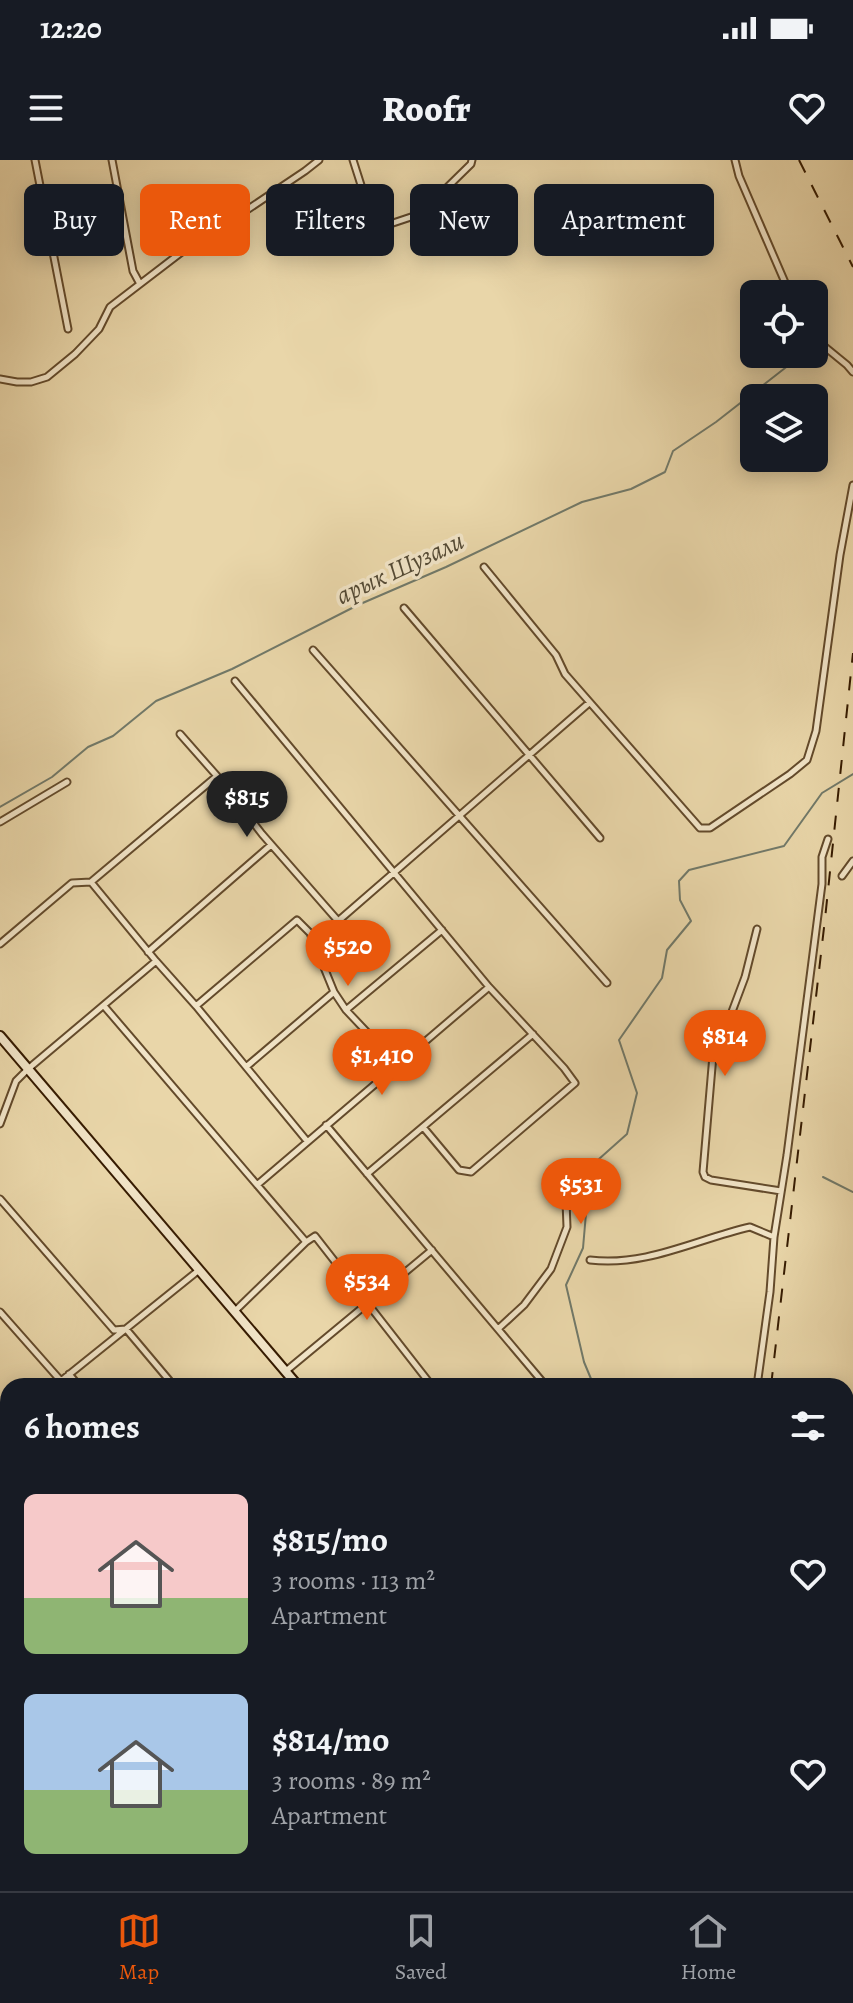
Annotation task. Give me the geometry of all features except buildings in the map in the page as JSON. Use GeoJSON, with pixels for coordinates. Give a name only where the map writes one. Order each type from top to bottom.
{"type":"FeatureCollection","features":[{"type":"Feature","properties":{"kind":"main road"},"geometry":{"type":"LineString","coordinates":[[0,1036],[291,1378]]}},
{"type":"Feature","properties":{"kind":"street"},"geometry":{"type":"LineString","coordinates":[[35,160],[68,329]]}},
{"type":"Feature","properties":{"kind":"street"},"geometry":{"type":"LineString","coordinates":[[112,160],[133,271],[140,284]]}},
{"type":"Feature","properties":{"kind":"street"},"geometry":{"type":"LineString","coordinates":[[0,379],[31,382],[47,377],[99,329],[110,307],[217,225],[229,222],[319,160]]}},
{"type":"Feature","properties":{"kind":"street"},"geometry":{"type":"LineString","coordinates":[[353,160],[375,229],[420,214],[472,160]]}},
{"type":"Feature","properties":{"kind":"street"},"geometry":{"type":"LineString","coordinates":[[735,160],[784,280]]}},
{"type":"Feature","properties":{"kind":"street"},"geometry":{"type":"LineString","coordinates":[[828,349],[853,372]]}},
{"type":"Feature","properties":{"kind":"street"},"geometry":{"type":"LineString","coordinates":[[484,567],[556,655],[565,674],[589,703],[700,828],[710,828],[807,760],[816,731],[840,555],[853,485]]}},
{"type":"Feature","properties":{"kind":"street"},"geometry":{"type":"LineString","coordinates":[[404,608],[600,838]]}},
{"type":"Feature","properties":{"kind":"street"},"geometry":{"type":"LineString","coordinates":[[313,650],[607,983]]}},
{"type":"Feature","properties":{"kind":"street"},"geometry":{"type":"LineString","coordinates":[[235,681],[489,987],[575,1083],[471,1172],[459,1170],[423,1127]]}},
{"type":"Feature","properties":{"kind":"street"},"geometry":{"type":"LineString","coordinates":[[314,942],[589,703]]}},
{"type":"Feature","properties":{"kind":"street"},"geometry":{"type":"LineString","coordinates":[[180,734],[339,922]]}},
{"type":"Feature","properties":{"kind":"street"},"geometry":{"type":"LineString","coordinates":[[0,944],[72,883],[91,882],[217,776]]}},
{"type":"Feature","properties":{"kind":"street"},"geometry":{"type":"LineString","coordinates":[[0,822],[67,782]]}},
{"type":"Feature","properties":{"kind":"street"},"geometry":{"type":"LineString","coordinates":[[758,1378],[822,884],[822,857],[828,839]]}},
{"type":"Feature","properties":{"kind":"street"},"geometry":{"type":"LineString","coordinates":[[148,952],[272,845]]}},
{"type":"Feature","properties":{"kind":"street"},"geometry":{"type":"LineString","coordinates":[[842,876],[853,861]]}},
{"type":"Feature","properties":{"kind":"street"},"geometry":{"type":"LineString","coordinates":[[91,882],[307,1141]]}},
{"type":"Feature","properties":{"kind":"street"},"geometry":{"type":"LineString","coordinates":[[196,1006],[297,920],[310,933],[334,992],[346,1010],[398,1065]]}},
{"type":"Feature","properties":{"kind":"street"},"geometry":{"type":"LineString","coordinates":[[757,929],[745,977],[730,1017],[715,1032],[703,1172],[711,1180],[781,1191]]}},
{"type":"Feature","properties":{"kind":"street"},"geometry":{"type":"LineString","coordinates":[[346,1010],[442,930]]}},
{"type":"Feature","properties":{"kind":"street"},"geometry":{"type":"LineString","coordinates":[[0,1124],[16,1081],[156,961]]}},
{"type":"Feature","properties":{"kind":"street"},"geometry":{"type":"LineString","coordinates":[[257,1185],[489,987]]}},
{"type":"Feature","properties":{"kind":"street"},"geometry":{"type":"LineString","coordinates":[[246,1067],[334,992]]}},
{"type":"Feature","properties":{"kind":"street"},"geometry":{"type":"LineString","coordinates":[[104,1006],[306,1242]]}},
{"type":"Feature","properties":{"kind":"street"},"geometry":{"type":"LineString","coordinates":[[367,1174],[533,1034]]}},
{"type":"Feature","properties":{"kind":"street"},"geometry":{"type":"LineString","coordinates":[[326,1125],[539,1378]]}},
{"type":"Feature","properties":{"kind":"street"},"geometry":{"type":"LineString","coordinates":[[498,1329],[524,1305],[551,1269],[567,1227],[565,1175]]}},
{"type":"Feature","properties":{"kind":"street"},"geometry":{"type":"LineString","coordinates":[[0,1199],[114,1330],[126,1329]]}},
{"type":"Feature","properties":{"kind":"street"},"geometry":{"type":"LineString","coordinates":[[590,1260],[611,1263],[636,1259],[750,1227],[774,1237]]}},
{"type":"Feature","properties":{"kind":"street"},"geometry":{"type":"LineString","coordinates":[[234,1312],[315,1236],[426,1378]]}},
{"type":"Feature","properties":{"kind":"street"},"geometry":{"type":"LineString","coordinates":[[285,1372],[432,1250]]}},
{"type":"Feature","properties":{"kind":"street"},"geometry":{"type":"LineString","coordinates":[[64,1378],[199,1270]]}},
{"type":"Feature","properties":{"kind":"street"},"geometry":{"type":"LineString","coordinates":[[0,1312],[58,1378]]}},
{"type":"Feature","properties":{"kind":"street"},"geometry":{"type":"LineString","coordinates":[[126,1329],[167,1378]]}},
{"type":"Feature","properties":{"kind":"street"},"geometry":{"type":"LineString","coordinates":[[69,1374],[72,1378]]}},
{"type":"Feature","properties":{"kind":"waterway","name":"арык Шузали"},"geometry":{"type":"LineString","coordinates":[[0,807],[52,777],[88,747],[113,736],[156,701],[232,669],[358,605],[582,502],[631,489],[665,472],[673,451],[785,368]]}},
{"type":"Feature","properties":{"kind":"waterway"},"geometry":{"type":"LineString","coordinates":[[591,1378],[566,1285],[583,1248],[590,1167],[627,1134],[637,1093],[619,1040],[662,978],[667,950],[691,921],[680,900],[679,881],[689,870],[784,846],[822,793],[853,774]]}},
{"type":"Feature","properties":{"kind":"waterway"},"geometry":{"type":"LineString","coordinates":[[823,1177],[853,1192]]}},
{"type":"Feature","properties":{"kind":"railway"},"geometry":{"type":"LineString","coordinates":[[799,160],[853,267]]}},
{"type":"Feature","properties":{"kind":"railway"},"geometry":{"type":"LineString","coordinates":[[772,1378],[853,653]]}}]}
